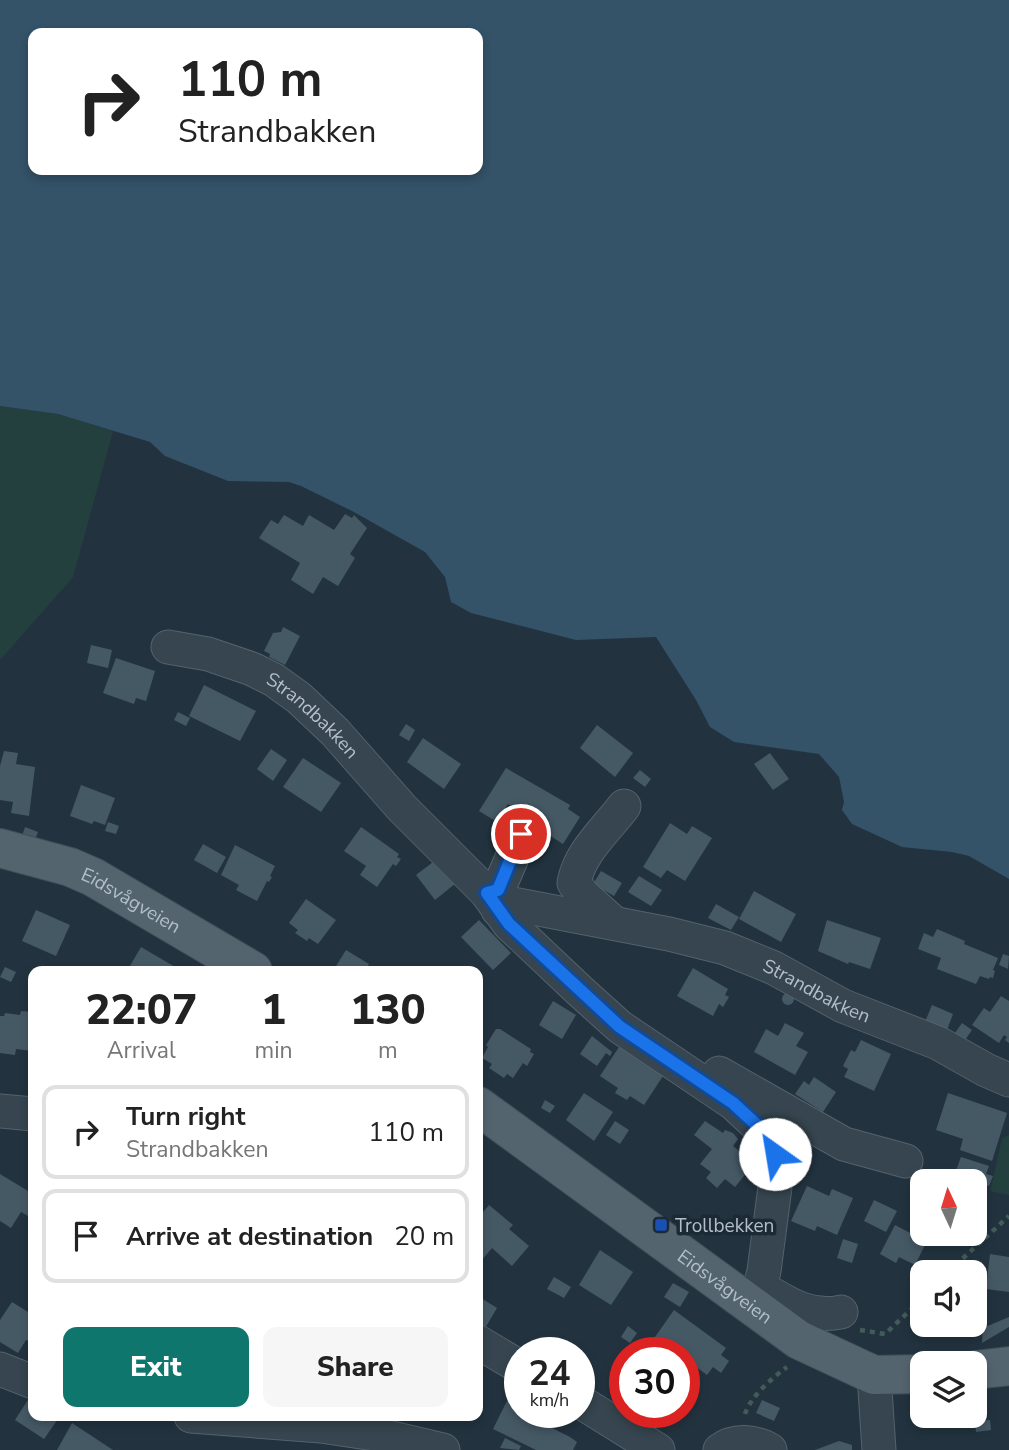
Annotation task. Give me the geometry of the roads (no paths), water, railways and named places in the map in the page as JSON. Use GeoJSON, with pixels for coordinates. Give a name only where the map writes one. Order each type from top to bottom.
{"type":"FeatureCollection","features":[{"type":"Feature","properties":{"kind":"main road","name":"Eidsvågveien"},"geometry":{"type":"LineString","coordinates":[[0,848],[70,867],[93,877],[244,966]]}},
{"type":"Feature","properties":{"kind":"main road","name":"Eidsvågveien"},"geometry":{"type":"LineString","coordinates":[[483,1109],[755,1296],[799,1340],[874,1374],[910,1374]]}},
{"type":"Feature","properties":{"kind":"main road"},"geometry":{"type":"LineString","coordinates":[[987,1369],[1009,1366]]}},
{"type":"Feature","properties":{"kind":"street","name":"Strandbakken"},"geometry":{"type":"LineString","coordinates":[[168,647],[208,654],[252,669],[274,680],[299,698],[335,732],[402,808],[492,901],[509,924],[580,991],[620,1027],[733,1103],[760,1128],[775,1154],[775,1187],[755,1296]]}},
{"type":"Feature","properties":{"kind":"street"},"geometry":{"type":"LineString","coordinates":[[614,923],[583,895],[574,883],[576,869],[583,857],[624,806]]}},
{"type":"Feature","properties":{"kind":"street"},"geometry":{"type":"LineString","coordinates":[[492,901],[524,830]]}},
{"type":"Feature","properties":{"kind":"street","name":"Strandbakken"},"geometry":{"type":"LineString","coordinates":[[492,901],[670,934],[725,948],[774,968],[843,1006],[938,1043],[1009,1080]]}},
{"type":"Feature","properties":{"kind":"street","name":"Strandbakken"},"geometry":{"type":"LineString","coordinates":[[642,1043],[673,1050],[690,1058],[844,1144],[906,1161]]}},
{"type":"Feature","properties":{"kind":"street"},"geometry":{"type":"LineString","coordinates":[[0,1111],[28,1114]]}},
{"type":"Feature","properties":{"kind":"street"},"geometry":{"type":"LineString","coordinates":[[755,1296],[810,1313],[834,1313]]}},
{"type":"Feature","properties":{"kind":"street"},"geometry":{"type":"LineString","coordinates":[[483,1345],[504,1357]]}},
{"type":"Feature","properties":{"kind":"street"},"geometry":{"type":"LineString","coordinates":[[0,1369],[28,1380]]}},
{"type":"Feature","properties":{"kind":"street"},"geometry":{"type":"LineString","coordinates":[[874,1374],[879,1450]]}},
{"type":"Feature","properties":{"kind":"street"},"geometry":{"type":"LineString","coordinates":[[595,1411],[658,1450]]}},
{"type":"Feature","properties":{"kind":"street"},"geometry":{"type":"LineString","coordinates":[[256,1421],[375,1434],[443,1450]]}},
{"type":"Feature","properties":{"kind":"street"},"geometry":{"type":"LineString","coordinates":[[720,1450],[728,1444],[750,1442],[770,1450]]}},
{"type":"Feature","properties":{"kind":"water"},"geometry":{"type":"Polygon","coordinates":[[[0,0],[1009,0],[1009,879],[969,856],[902,847],[852,824],[842,810],[844,802],[839,777],[819,754],[734,742],[710,727],[656,637],[576,640],[471,613],[451,602],[445,577],[425,552],[301,486],[289,482],[228,481],[165,456],[150,442],[58,414],[0,406],[0,0]]]}},
{"type":"Feature","properties":{"kind":"place","name":"Trollbekken"},"geometry":{"type":"Point","coordinates":[661,1225]}}]}
